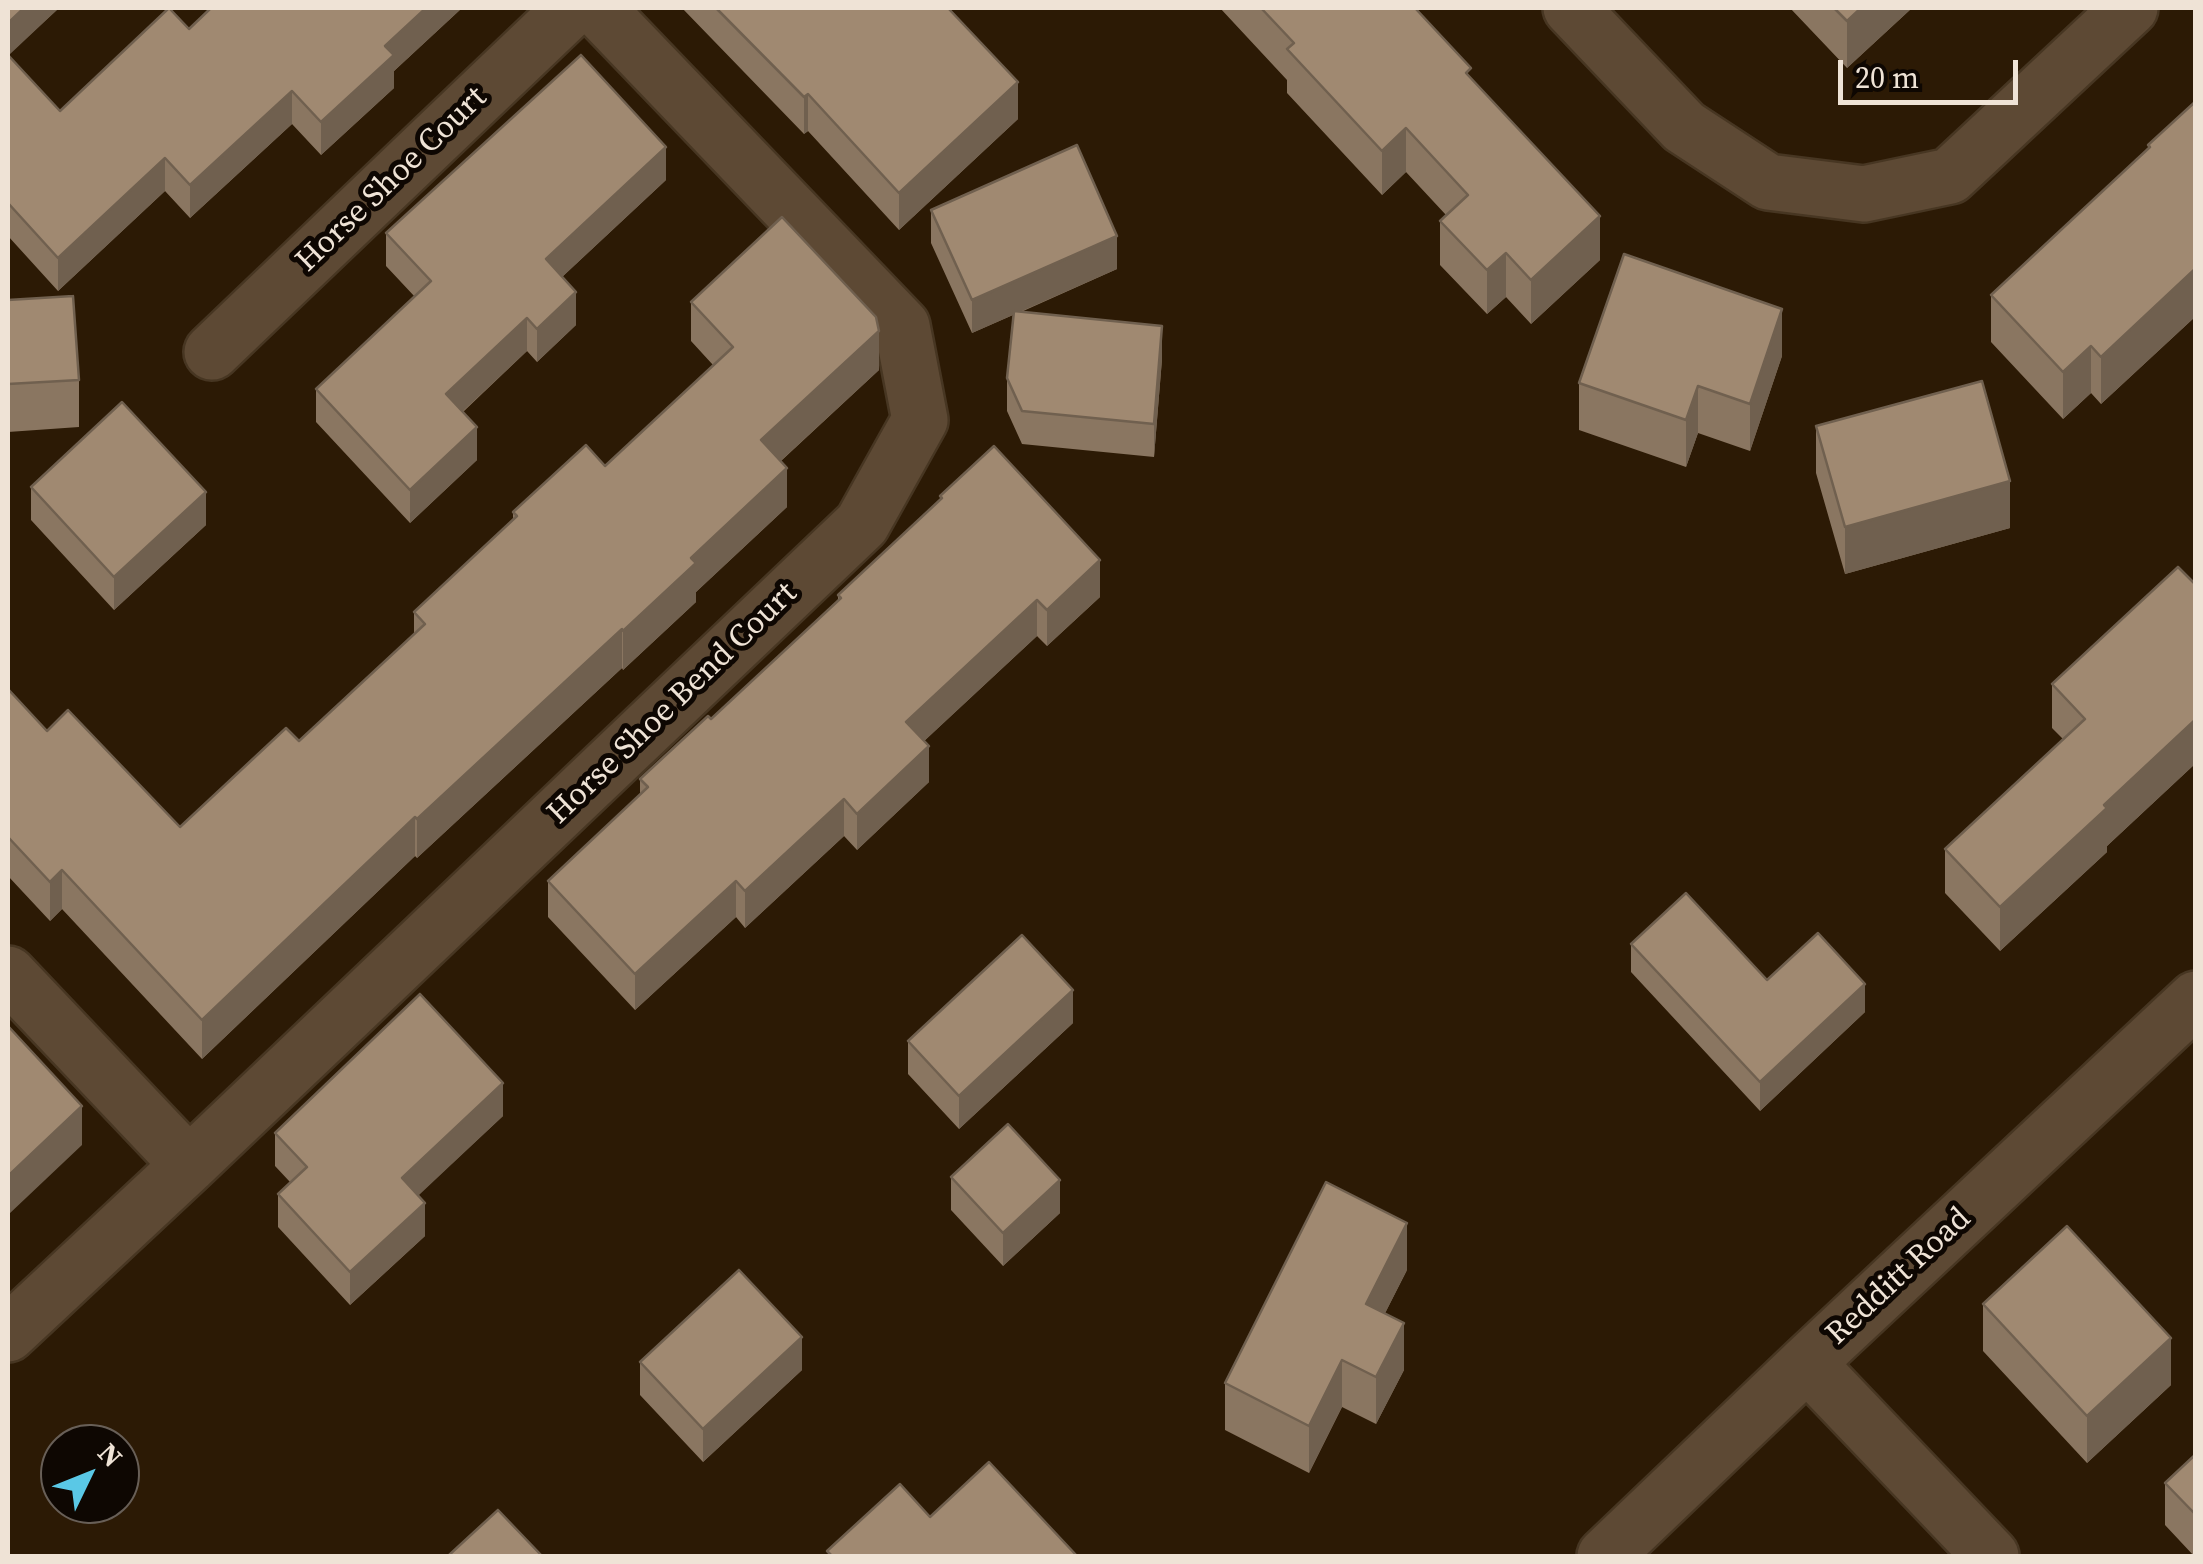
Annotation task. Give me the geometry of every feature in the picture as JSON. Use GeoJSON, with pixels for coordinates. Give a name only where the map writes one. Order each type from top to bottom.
{"type":"FeatureCollection","features":[{"type":"Feature","properties":{"kind":"street","name":"Horse Shoe Court"},"geometry":{"type":"LineString","coordinates":[[212,352],[572,8]]}},
{"type":"Feature","properties":{"kind":"street","name":"Horse Shoe Bend Court"},"geometry":{"type":"LineString","coordinates":[[8,1334],[862,524],[920,420],[902,326],[598,8]]}},
{"type":"Feature","properties":{"kind":"street"},"geometry":{"type":"LineString","coordinates":[[1571,8],[1684,126],[1768,182],[1864,194],[1950,176],[2130,8]]}},
{"type":"Feature","properties":{"kind":"street"},"geometry":{"type":"LineString","coordinates":[[8,974],[189,1165]]}},
{"type":"Feature","properties":{"kind":"street","name":"Redditt Road"},"geometry":{"type":"LineString","coordinates":[[1606,1556],[2196,999]]}},
{"type":"Feature","properties":{"kind":"street"},"geometry":{"type":"LineString","coordinates":[[1807,1363],[1991,1556]]}},
{"type":"Feature","properties":{"kind":"building"},"geometry":{"type":"Polygon","coordinates":[[[8,8],[24,8],[8,23],[8,8]]]}},
{"type":"Feature","properties":{"kind":"building"},"geometry":{"type":"Polygon","coordinates":[[[169,8],[189,29],[211,8],[426,8],[385,46],[394,55],[321,122],[292,91],[190,185],[165,158],[58,258],[8,203],[8,55],[60,111],[169,8]]]}},
{"type":"Feature","properties":{"kind":"building"},"geometry":{"type":"Polygon","coordinates":[[[716,8],[948,8],[1018,82],[899,193],[808,94],[804,97],[716,8]]]}},
{"type":"Feature","properties":{"kind":"building"},"geometry":{"type":"Polygon","coordinates":[[[1261,8],[1415,8],[1471,68],[1466,73],[1600,216],[1531,280],[1506,253],[1487,270],[1440,221],[1468,195],[1406,128],[1382,151],[1287,49],[1294,43],[1261,8]]]}},
{"type":"Feature","properties":{"kind":"building"},"geometry":{"type":"Polygon","coordinates":[[[1834,8],[1861,8],[1847,21],[1834,8]]]}},
{"type":"Feature","properties":{"kind":"building"},"geometry":{"type":"Polygon","coordinates":[[[581,55],[666,147],[546,259],[576,292],[537,329],[527,318],[446,394],[477,427],[410,490],[316,389],[431,281],[386,233],[581,55]]]}},
{"type":"Feature","properties":{"kind":"building"},"geometry":{"type":"Polygon","coordinates":[[[2196,101],[2196,268],[2101,357],[2091,346],[2063,372],[1991,295],[2196,101]]]}},
{"type":"Feature","properties":{"kind":"building"},"geometry":{"type":"Polygon","coordinates":[[[1077,145],[1117,236],[972,300],[931,210],[1077,145]]]}},
{"type":"Feature","properties":{"kind":"building"},"geometry":{"type":"Polygon","coordinates":[[[782,217],[876,317],[879,331],[761,440],[787,468],[691,558],[696,563],[415,817],[202,1020],[62,870],[50,882],[8,837],[8,689],[47,731],[68,710],[180,827],[286,728],[299,741],[425,624],[414,612],[586,445],[605,466],[733,347],[691,302],[782,217]]]}},
{"type":"Feature","properties":{"kind":"building"},"geometry":{"type":"Polygon","coordinates":[[[1624,254],[1782,309],[1750,404],[1698,386],[1686,420],[1579,383],[1624,254]]]}},
{"type":"Feature","properties":{"kind":"building"},"geometry":{"type":"Polygon","coordinates":[[[73,296],[79,380],[8,384],[8,300],[73,296]]]}},
{"type":"Feature","properties":{"kind":"building"},"geometry":{"type":"Polygon","coordinates":[[[1014,311],[1162,326],[1154,424],[1022,411],[1007,378],[1014,311]]]}},
{"type":"Feature","properties":{"kind":"building"},"geometry":{"type":"Polygon","coordinates":[[[1982,381],[2010,481],[1845,527],[1816,426],[1982,381]]]}},
{"type":"Feature","properties":{"kind":"building"},"geometry":{"type":"Polygon","coordinates":[[[122,402],[206,492],[114,577],[31,487],[122,402]]]}},
{"type":"Feature","properties":{"kind":"building"},"geometry":{"type":"Polygon","coordinates":[[[994,446],[1100,560],[1047,610],[1037,600],[906,722],[929,746],[857,814],[844,799],[745,891],[736,881],[635,974],[548,881],[648,787],[640,779],[841,598],[838,595],[994,446]]]}},
{"type":"Feature","properties":{"kind":"building"},"geometry":{"type":"Polygon","coordinates":[[[2178,567],[2196,585],[2196,719],[2000,907],[1945,849],[2085,719],[2052,684],[2178,567]]]}},
{"type":"Feature","properties":{"kind":"building"},"geometry":{"type":"Polygon","coordinates":[[[1686,893],[1767,980],[1818,933],[1865,984],[1760,1082],[1631,944],[1686,893]]]}},
{"type":"Feature","properties":{"kind":"building"},"geometry":{"type":"Polygon","coordinates":[[[1022,935],[1073,990],[959,1096],[908,1041],[1022,935]]]}},
{"type":"Feature","properties":{"kind":"building"},"geometry":{"type":"Polygon","coordinates":[[[420,994],[503,1083],[402,1178],[425,1203],[350,1272],[278,1194],[307,1167],[275,1133],[420,994]]]}},
{"type":"Feature","properties":{"kind":"building"},"geometry":{"type":"Polygon","coordinates":[[[8,1026],[82,1106],[8,1176],[8,1026]]]}},
{"type":"Feature","properties":{"kind":"building"},"geometry":{"type":"Polygon","coordinates":[[[1008,1124],[1060,1180],[1003,1233],[951,1177],[1008,1124]]]}},
{"type":"Feature","properties":{"kind":"building"},"geometry":{"type":"Polygon","coordinates":[[[1326,1182],[1407,1223],[1366,1304],[1404,1323],[1376,1377],[1342,1360],[1309,1426],[1225,1383],[1326,1182]]]}},
{"type":"Feature","properties":{"kind":"building"},"geometry":{"type":"Polygon","coordinates":[[[2067,1226],[2171,1338],[2087,1416],[1983,1304],[2067,1226]]]}},
{"type":"Feature","properties":{"kind":"building"},"geometry":{"type":"Polygon","coordinates":[[[739,1270],[802,1337],[703,1429],[640,1362],[739,1270]]]}},
{"type":"Feature","properties":{"kind":"building"},"geometry":{"type":"Polygon","coordinates":[[[2196,1454],[2196,1515],[2165,1483],[2196,1454]]]}},
{"type":"Feature","properties":{"kind":"building"},"geometry":{"type":"Polygon","coordinates":[[[989,1462],[1077,1556],[832,1556],[827,1551],[900,1484],[930,1517],[989,1462]]]}},
{"type":"Feature","properties":{"kind":"building"},"geometry":{"type":"Polygon","coordinates":[[[498,1510],[542,1556],[448,1556],[498,1510]]]}}]}
